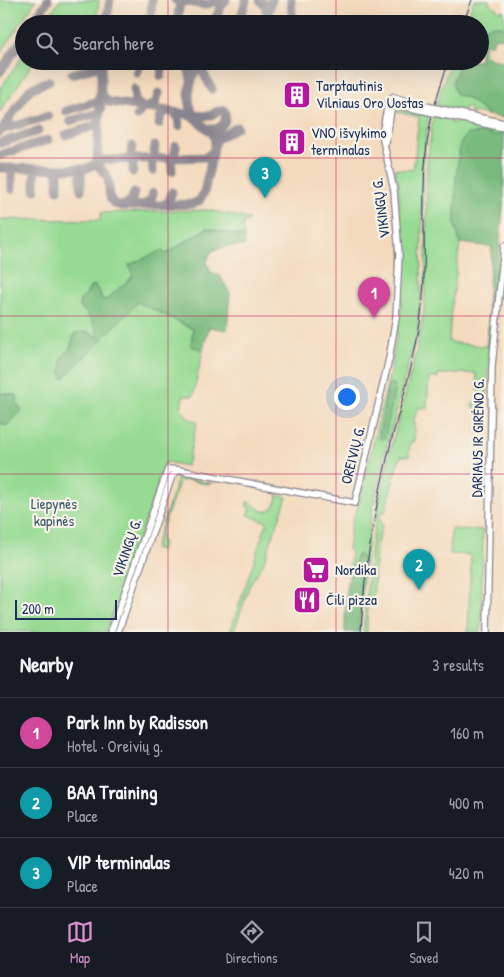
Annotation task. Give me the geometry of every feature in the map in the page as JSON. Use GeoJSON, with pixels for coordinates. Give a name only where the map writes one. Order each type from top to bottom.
{"type":"FeatureCollection","features":[{"type":"Feature","properties":{"kind":"main road","name":"VIKINGŲ G."},"geometry":{"type":"LineString","coordinates":[[399,265],[393,180],[382,135],[388,103],[393,101],[445,112]]}},
{"type":"Feature","properties":{"kind":"main road"},"geometry":{"type":"LineString","coordinates":[[445,112],[504,123]]}},
{"type":"Feature","properties":{"kind":"main road"},"geometry":{"type":"LineString","coordinates":[[445,112],[504,128]]}},
{"type":"Feature","properties":{"kind":"main road","name":"DARIAUS IR GIRĖNO G."},"geometry":{"type":"LineString","coordinates":[[487,632],[492,366],[504,246]]}},
{"type":"Feature","properties":{"kind":"main road","name":"OREIVIŲ G."},"geometry":{"type":"LineString","coordinates":[[178,470],[354,503],[393,342],[399,265]]}},
{"type":"Feature","properties":{"kind":"main road"},"geometry":{"type":"LineString","coordinates":[[172,476],[170,472],[167,472],[172,468],[178,470]]}},
{"type":"Feature","properties":{"kind":"main road","name":"VIKINGŲ G."},"geometry":{"type":"LineString","coordinates":[[118,632],[172,476],[178,470]]}},
{"type":"Feature","properties":{"kind":"main road","name":"VIKINGŲ G."},"geometry":{"type":"LineString","coordinates":[[111,632],[167,472]]}},
{"type":"Feature","properties":{"kind":"green space"},"geometry":{"type":"Polygon","coordinates":[[[0,0],[36,0],[26,15],[15,15],[15,32],[0,54],[0,0]]]}},
{"type":"Feature","properties":{"kind":"green space"},"geometry":{"type":"Polygon","coordinates":[[[60,0],[99,0],[97,15],[50,15],[60,0]]]}},
{"type":"Feature","properties":{"kind":"green space"},"geometry":{"type":"Polygon","coordinates":[[[474,0],[489,0],[489,3],[498,10],[504,11],[504,27],[493,25],[489,26],[489,15],[468,15],[474,0]]]}},
{"type":"Feature","properties":{"kind":"green space"},"geometry":{"type":"Polygon","coordinates":[[[493,25],[504,27],[504,38],[495,37],[492,44],[489,44],[489,27],[493,25]]]}},
{"type":"Feature","properties":{"kind":"green space"},"geometry":{"type":"Polygon","coordinates":[[[489,58],[504,61],[504,118],[488,115],[466,97],[456,95],[452,83],[457,70],[489,70],[489,58]]]}},
{"type":"Feature","properties":{"kind":"green space"},"geometry":{"type":"Polygon","coordinates":[[[15,67],[15,70],[28,70],[0,112],[0,89],[15,67]]]}},
{"type":"Feature","properties":{"kind":"green space"},"geometry":{"type":"Polygon","coordinates":[[[448,70],[457,70],[452,83],[488,115],[475,112],[474,114],[470,113],[469,107],[465,107],[463,112],[436,105],[448,70]]]}},
{"type":"Feature","properties":{"kind":"green space"},"geometry":{"type":"Polygon","coordinates":[[[398,110],[429,115],[423,158],[421,292],[417,332],[382,465],[371,518],[364,569],[364,562],[357,555],[349,575],[351,552],[348,550],[351,527],[358,507],[391,368],[401,310],[402,248],[398,182],[394,169],[413,170],[419,117],[397,112],[398,110]]]}},
{"type":"Feature","properties":{"kind":"green space"},"geometry":{"type":"Polygon","coordinates":[[[433,116],[450,119],[451,123],[458,120],[504,130],[504,132],[498,135],[481,133],[455,208],[455,225],[460,243],[449,342],[490,347],[486,407],[472,407],[473,402],[480,403],[476,373],[438,374],[438,378],[429,378],[427,408],[418,408],[414,419],[414,442],[410,442],[409,456],[402,456],[398,462],[385,512],[381,512],[382,526],[376,547],[373,601],[369,600],[368,602],[367,632],[363,632],[371,546],[377,513],[390,451],[416,354],[424,310],[427,165],[433,116]]]}},
{"type":"Feature","properties":{"kind":"green space"},"geometry":{"type":"Polygon","coordinates":[[[504,132],[504,196],[490,347],[486,346],[490,309],[487,307],[492,247],[460,243],[455,225],[456,177],[460,144],[467,134],[498,135],[504,132]]]}},
{"type":"Feature","properties":{"kind":"green space","name":"Liepynės kapinės"},"geometry":{"type":"Polygon","coordinates":[[[208,210],[249,219],[249,221],[243,222],[244,237],[207,228],[166,254],[129,265],[133,276],[106,300],[102,299],[100,292],[91,286],[79,306],[92,320],[98,337],[75,333],[61,372],[138,302],[193,329],[191,346],[203,350],[193,396],[183,396],[181,409],[189,419],[197,421],[187,466],[166,462],[106,632],[0,632],[0,422],[6,426],[17,404],[17,395],[0,393],[0,219],[100,220],[101,213],[208,210]]]}},
{"type":"Feature","properties":{"kind":"green space"},"geometry":{"type":"Polygon","coordinates":[[[207,228],[244,237],[245,246],[228,246],[214,250],[209,255],[207,263],[211,272],[220,276],[230,293],[227,330],[209,327],[203,350],[191,346],[193,329],[138,302],[63,379],[61,372],[62,357],[70,349],[75,333],[88,332],[98,337],[91,320],[79,306],[80,300],[86,295],[91,286],[95,285],[102,299],[106,300],[133,276],[129,265],[162,250],[166,254],[207,228]]]}},
{"type":"Feature","properties":{"kind":"green space"},"geometry":{"type":"Polygon","coordinates":[[[390,383],[395,385],[395,388],[385,438],[380,439],[388,385],[390,383]]]}},
{"type":"Feature","properties":{"kind":"green space"},"geometry":{"type":"Polygon","coordinates":[[[0,393],[17,395],[17,404],[22,411],[6,426],[0,422],[0,393]]]}},
{"type":"Feature","properties":{"kind":"green space"},"geometry":{"type":"Polygon","coordinates":[[[178,477],[212,483],[204,484],[190,480],[180,480],[161,532],[161,542],[163,542],[161,550],[154,549],[178,477]]]}},
{"type":"Feature","properties":{"kind":"green space"},"geometry":{"type":"Polygon","coordinates":[[[278,495],[287,497],[263,564],[250,584],[234,632],[230,632],[267,522],[248,515],[251,508],[246,506],[248,501],[262,511],[268,511],[274,507],[278,495]]]}},
{"type":"Feature","properties":{"kind":"green space"},"geometry":{"type":"Polygon","coordinates":[[[451,529],[483,530],[481,632],[468,632],[471,555],[450,554],[451,529]]]}},
{"type":"Feature","properties":{"kind":"green space"},"geometry":{"type":"Polygon","coordinates":[[[359,554],[362,557],[364,569],[359,632],[345,632],[350,571],[359,554]]]}},
{"type":"Feature","properties":{"kind":"taxiway"},"geometry":{"type":"LineString","coordinates":[[38,15],[48,0]]}},
{"type":"Feature","properties":{"kind":"taxiway"},"geometry":{"type":"LineString","coordinates":[[108,15],[110,0]]}},
{"type":"Feature","properties":{"kind":"taxiway"},"geometry":{"type":"LineString","coordinates":[[151,13],[152,0]]}},
{"type":"Feature","properties":{"kind":"taxiway"},"geometry":{"type":"LineString","coordinates":[[175,0],[205,5],[219,0]]}},
{"type":"Feature","properties":{"kind":"taxiway"},"geometry":{"type":"LineString","coordinates":[[217,15],[226,0]]}},
{"type":"Feature","properties":{"kind":"taxiway"},"geometry":{"type":"LineString","coordinates":[[242,15],[246,0]]}},
{"type":"Feature","properties":{"kind":"taxiway"},"geometry":{"type":"LineString","coordinates":[[260,0],[265,5],[267,13]]}},
{"type":"Feature","properties":{"kind":"taxiway"},"geometry":{"type":"LineString","coordinates":[[267,15],[272,0]]}},
{"type":"Feature","properties":{"kind":"taxiway"},"geometry":{"type":"LineString","coordinates":[[291,0],[292,15]]}},
{"type":"Feature","properties":{"kind":"taxiway"},"geometry":{"type":"LineString","coordinates":[[178,15],[180,1]]}},
{"type":"Feature","properties":{"kind":"taxiway"},"geometry":{"type":"LineString","coordinates":[[0,72],[15,50]]}},
{"type":"Feature","properties":{"kind":"taxiway"},"geometry":{"type":"LineString","coordinates":[[72,74],[86,70]]}},
{"type":"Feature","properties":{"kind":"taxiway"},"geometry":{"type":"LineString","coordinates":[[102,70],[97,162],[107,177],[110,196],[116,204],[121,206],[192,204],[199,201],[204,193],[215,142],[213,133]]}},
{"type":"Feature","properties":{"kind":"taxiway"},"geometry":{"type":"LineString","coordinates":[[161,76],[162,70]]}},
{"type":"Feature","properties":{"kind":"taxiway"},"geometry":{"type":"LineString","coordinates":[[189,70],[191,80]]}},
{"type":"Feature","properties":{"kind":"taxiway"},"geometry":{"type":"LineString","coordinates":[[195,70],[189,96],[193,112],[197,120],[205,127],[215,134],[223,135]]}},
{"type":"Feature","properties":{"kind":"taxiway"},"geometry":{"type":"LineString","coordinates":[[202,70],[212,89]]}},
{"type":"Feature","properties":{"kind":"taxiway"},"geometry":{"type":"LineString","coordinates":[[0,132],[30,89],[49,81]]}},
{"type":"Feature","properties":{"kind":"taxiway"},"geometry":{"type":"LineString","coordinates":[[134,89],[135,101],[142,107]]}},
{"type":"Feature","properties":{"kind":"taxiway"},"geometry":{"type":"LineString","coordinates":[[100,90],[103,97],[109,102],[186,114],[196,119]]}},
{"type":"Feature","properties":{"kind":"taxiway"},"geometry":{"type":"LineString","coordinates":[[66,111],[95,102],[99,98],[100,93]]}},
{"type":"Feature","properties":{"kind":"taxiway"},"geometry":{"type":"LineString","coordinates":[[147,107],[155,104],[159,93]]}},
{"type":"Feature","properties":{"kind":"taxiway"},"geometry":{"type":"LineString","coordinates":[[70,121],[99,113],[101,108]]}},
{"type":"Feature","properties":{"kind":"taxiway"},"geometry":{"type":"LineString","coordinates":[[137,116],[142,109],[149,108]]}},
{"type":"Feature","properties":{"kind":"taxiway"},"geometry":{"type":"LineString","coordinates":[[206,128],[215,129],[222,125],[225,119],[224,110]]}},
{"type":"Feature","properties":{"kind":"taxiway"},"geometry":{"type":"LineString","coordinates":[[159,124],[162,114],[171,111],[178,117],[179,126]]}},
{"type":"Feature","properties":{"kind":"taxiway"},"geometry":{"type":"LineString","coordinates":[[192,115],[209,116],[218,111]]}},
{"type":"Feature","properties":{"kind":"taxiway"},"geometry":{"type":"LineString","coordinates":[[1,130],[48,116]]}},
{"type":"Feature","properties":{"kind":"taxiway"},"geometry":{"type":"LineString","coordinates":[[66,135],[94,126],[99,121]]}},
{"type":"Feature","properties":{"kind":"taxiway"},"geometry":{"type":"LineString","coordinates":[[219,138],[237,127]]}},
{"type":"Feature","properties":{"kind":"taxiway"},"geometry":{"type":"LineString","coordinates":[[0,143],[38,131]]}},
{"type":"Feature","properties":{"kind":"taxiway"},"geometry":{"type":"LineString","coordinates":[[0,155],[48,140]]}},
{"type":"Feature","properties":{"kind":"taxiway"},"geometry":{"type":"LineString","coordinates":[[130,159],[132,146]]}},
{"type":"Feature","properties":{"kind":"taxiway"},"geometry":{"type":"LineString","coordinates":[[153,159],[155,146]]}},
{"type":"Feature","properties":{"kind":"taxiway"},"geometry":{"type":"LineString","coordinates":[[174,158],[176,146]]}},
{"type":"Feature","properties":{"kind":"taxiway"},"geometry":{"type":"LineString","coordinates":[[0,168],[85,169],[102,160],[206,157],[213,152]]}},
{"type":"Feature","properties":{"kind":"taxiway"},"geometry":{"type":"LineString","coordinates":[[171,158],[172,171]]}},
{"type":"Feature","properties":{"kind":"taxiway"},"geometry":{"type":"LineString","coordinates":[[133,159],[133,172]]}},
{"type":"Feature","properties":{"kind":"taxiway"},"geometry":{"type":"LineString","coordinates":[[152,159],[153,171]]}},
{"type":"Feature","properties":{"kind":"taxiway"},"geometry":{"type":"LineString","coordinates":[[12,168],[12,189]]}},
{"type":"Feature","properties":{"kind":"taxiway"},"geometry":{"type":"LineString","coordinates":[[35,168],[35,190]]}},
{"type":"Feature","properties":{"kind":"taxiway"},"geometry":{"type":"LineString","coordinates":[[58,169],[58,190]]}},
{"type":"Feature","properties":{"kind":"taxiway"},"geometry":{"type":"LineString","coordinates":[[81,169],[81,190]]}},
{"type":"Feature","properties":{"kind":"taxiway"},"geometry":{"type":"LineString","coordinates":[[163,205],[169,201],[172,192]]}},
{"type":"Feature","properties":{"kind":"taxiway"},"geometry":{"type":"LineString","coordinates":[[124,205],[131,202],[134,193]]}},
{"type":"Feature","properties":{"kind":"taxiway"},"geometry":{"type":"LineString","coordinates":[[144,205],[151,200],[153,193]]}},
{"type":"Feature","properties":{"kind":"railway"},"geometry":{"type":"LineString","coordinates":[[466,15],[472,0]]}},
{"type":"Feature","properties":{"kind":"railway"},"geometry":{"type":"LineString","coordinates":[[361,632],[368,558],[376,510],[420,323],[424,281],[424,174],[426,153],[434,106],[446,70]]}},
{"type":"Feature","properties":{"kind":"place","name":"Tarptautinis Vilniaus Oro Uostas"},"geometry":{"type":"Point","coordinates":[297,95]}},
{"type":"Feature","properties":{"kind":"place","name":"VNO išvykimo terminalas"},"geometry":{"type":"Point","coordinates":[292,142]}},
{"type":"Feature","properties":{"kind":"place","name":"VIP terminalas"},"geometry":{"type":"Point","coordinates":[265,198]}},
{"type":"Feature","properties":{"kind":"place","name":"Park Inn by Radisson"},"geometry":{"type":"Point","coordinates":[374,318]}},
{"type":"Feature","properties":{"kind":"place","name":"Nordika"},"geometry":{"type":"Point","coordinates":[316,570]}},
{"type":"Feature","properties":{"kind":"place","name":"BAA Training"},"geometry":{"type":"Point","coordinates":[419,590]}},
{"type":"Feature","properties":{"kind":"place","name":"Čili pizza"},"geometry":{"type":"Point","coordinates":[307,600]}}]}
